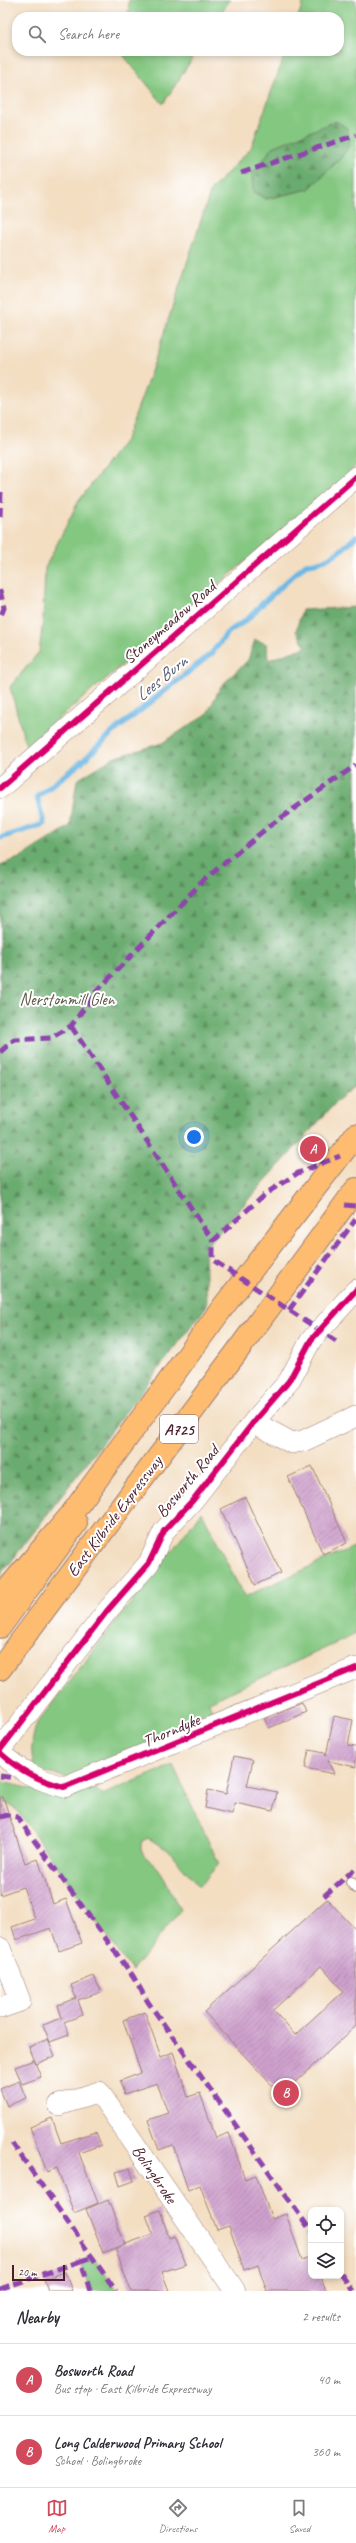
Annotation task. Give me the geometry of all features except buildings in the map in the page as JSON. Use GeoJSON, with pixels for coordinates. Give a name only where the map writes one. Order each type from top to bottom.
{"type":"FeatureCollection","features":[{"type":"Feature","properties":{"kind":"main road","name":"East Kilbride Expressway"},"geometry":{"type":"LineString","coordinates":[[0,1598],[70,1516],[223,1307],[311,1196],[356,1135]]}},
{"type":"Feature","properties":{"kind":"main road","name":"East Kilbride Expressway"},"geometry":{"type":"LineString","coordinates":[[0,1668],[236,1353],[356,1189]]}},
{"type":"Feature","properties":{"kind":"main road","name":"East Kilbride Expressway"},"geometry":{"type":"LineString","coordinates":[[0,1627],[231,1314],[311,1196]]}},
{"type":"Feature","properties":{"kind":"street","name":"Stoneymeadow Road"},"geometry":{"type":"LineString","coordinates":[[0,788],[356,477]]}},
{"type":"Feature","properties":{"kind":"street","name":"Bosworth Road"},"geometry":{"type":"LineString","coordinates":[[0,1750],[106,1611],[149,1563],[164,1531],[193,1500],[256,1419],[289,1381],[311,1340],[356,1290]]}},
{"type":"Feature","properties":{"kind":"street"},"geometry":{"type":"LineString","coordinates":[[256,1419],[264,1428],[292,1443],[303,1441],[356,1416]]}},
{"type":"Feature","properties":{"kind":"street","name":"Thorndyke"},"geometry":{"type":"LineString","coordinates":[[0,1754],[18,1769],[38,1780],[64,1787],[129,1763],[356,1668]]}},
{"type":"Feature","properties":{"kind":"street"},"geometry":{"type":"LineString","coordinates":[[0,1948],[20,2001],[0,2008]]}},
{"type":"Feature","properties":{"kind":"street","name":"Bolingbroke"},"geometry":{"type":"LineString","coordinates":[[59,2105],[99,2092],[235,2291]]}},
{"type":"Feature","properties":{"kind":"green space"},"geometry":{"type":"Polygon","coordinates":[[[129,0],[230,0],[222,12],[128,12],[129,0]]]}},
{"type":"Feature","properties":{"kind":"green space"},"geometry":{"type":"Polygon","coordinates":[[[304,0],[356,0],[356,465],[347,476],[26,746],[10,687],[39,652],[43,622],[45,568],[78,502],[126,439],[150,375],[211,190],[251,148],[284,56],[344,56],[344,12],[300,12],[304,0]],[[336,122],[273,147],[266,199],[309,189],[336,122]]]}},
{"type":"Feature","properties":{"kind":"green space"},"geometry":{"type":"Polygon","coordinates":[[[124,56],[194,56],[163,104],[124,56]]]}},
{"type":"Feature","properties":{"kind":"green space"},"geometry":{"type":"Polygon","coordinates":[[[336,121],[347,128],[350,144],[341,158],[309,189],[266,199],[253,192],[252,174],[273,147],[336,121]]]}},
{"type":"Feature","properties":{"kind":"green space","name":"Nerstonmill Glen"},"geometry":{"type":"Polygon","coordinates":[[[356,607],[356,1086],[338,1100],[205,1248],[207,1306],[0,1576],[0,865],[19,858],[70,826],[77,780],[113,758],[162,743],[207,714],[221,686],[248,660],[255,640],[267,644],[268,660],[306,647],[296,631],[302,610],[356,607]]]}},
{"type":"Feature","properties":{"kind":"green space"},"geometry":{"type":"Polygon","coordinates":[[[202,1512],[244,1597],[356,1546],[356,1634],[209,1702],[214,1716],[76,1779],[35,1771],[32,1758],[32,1747],[33,1736],[37,1723],[202,1512]]]}},
{"type":"Feature","properties":{"kind":"green space"},"geometry":{"type":"Polygon","coordinates":[[[173,1765],[219,1864],[199,1886],[168,1850],[148,1838],[142,1841],[141,1850],[162,1873],[181,1909],[132,1971],[18,1811],[0,1798],[0,1781],[25,1788],[46,1791],[68,1791],[94,1787],[102,1795],[173,1765]]]}},
{"type":"Feature","properties":{"kind":"green space"},"geometry":{"type":"Polygon","coordinates":[[[94,2257],[117,2291],[90,2291],[81,2261],[94,2257]]]}},
{"type":"Feature","properties":{"kind":"waterway","name":"Lees Burn"},"geometry":{"type":"LineString","coordinates":[[0,838],[44,824],[37,797],[84,760],[112,733],[212,653],[227,633],[249,618],[264,602],[306,564],[320,562],[327,559],[346,546],[356,536]]}},
{"type":"Feature","properties":{"kind":"marked path"},"geometry":{"type":"LineString","coordinates":[[241,173],[356,135]]}},
{"type":"Feature","properties":{"kind":"marked path"},"geometry":{"type":"LineString","coordinates":[[0,517],[1,492]]}},
{"type":"Feature","properties":{"kind":"marked path"},"geometry":{"type":"LineString","coordinates":[[0,590],[4,608],[0,618]]}},
{"type":"Feature","properties":{"kind":"marked path"},"geometry":{"type":"LineString","coordinates":[[0,1052],[14,1040],[51,1038],[71,1026],[96,992],[204,880],[268,827],[356,765]]}},
{"type":"Feature","properties":{"kind":"marked path"},"geometry":{"type":"LineString","coordinates":[[71,1026],[213,1241]]}},
{"type":"Feature","properties":{"kind":"marked path"},"geometry":{"type":"LineString","coordinates":[[336,1341],[213,1260],[213,1241],[265,1194],[298,1173],[340,1156]]}},
{"type":"Feature","properties":{"kind":"marked path"},"geometry":{"type":"LineString","coordinates":[[345,1205],[356,1206]]}},
{"type":"Feature","properties":{"kind":"marked path"},"geometry":{"type":"LineString","coordinates":[[289,1310],[356,1219]]}},
{"type":"Feature","properties":{"kind":"marked path"},"geometry":{"type":"LineString","coordinates":[[0,1776],[15,1778]]}},
{"type":"Feature","properties":{"kind":"marked path"},"geometry":{"type":"LineString","coordinates":[[0,1817],[8,1815],[17,1817],[133,1976],[148,2002],[308,2227]]}},
{"type":"Feature","properties":{"kind":"marked path"},"geometry":{"type":"LineString","coordinates":[[324,1896],[356,1868]]}},
{"type":"Feature","properties":{"kind":"marked path"},"geometry":{"type":"LineString","coordinates":[[12,2143],[116,2291]]}},
{"type":"Feature","properties":{"kind":"marked path"},"geometry":{"type":"LineString","coordinates":[[90,2291],[81,2261],[94,2257]]}},
{"type":"Feature","properties":{"kind":"marked path"},"geometry":{"type":"LineString","coordinates":[[0,2289],[81,2261]]}},
{"type":"Feature","properties":{"kind":"marked path"},"geometry":{"type":"LineString","coordinates":[[344,2278],[353,2291]]}},
{"type":"Feature","properties":{"kind":"cycle path"},"geometry":{"type":"LineString","coordinates":[[0,788],[356,477]]}},
{"type":"Feature","properties":{"kind":"cycle path"},"geometry":{"type":"LineString","coordinates":[[0,1750],[107,1611],[149,1563],[164,1531],[193,1500],[256,1419],[289,1381],[311,1340],[356,1290]]}},
{"type":"Feature","properties":{"kind":"cycle path"},"geometry":{"type":"LineString","coordinates":[[0,1753],[15,1765],[30,1774],[64,1787],[356,1668]]}},
{"type":"Feature","properties":{"kind":"place","name":"Bosworth Road"},"geometry":{"type":"Point","coordinates":[313,1149]}},
{"type":"Feature","properties":{"kind":"place","name":"Long Calderwood Primary School"},"geometry":{"type":"Point","coordinates":[286,2093]}}]}
